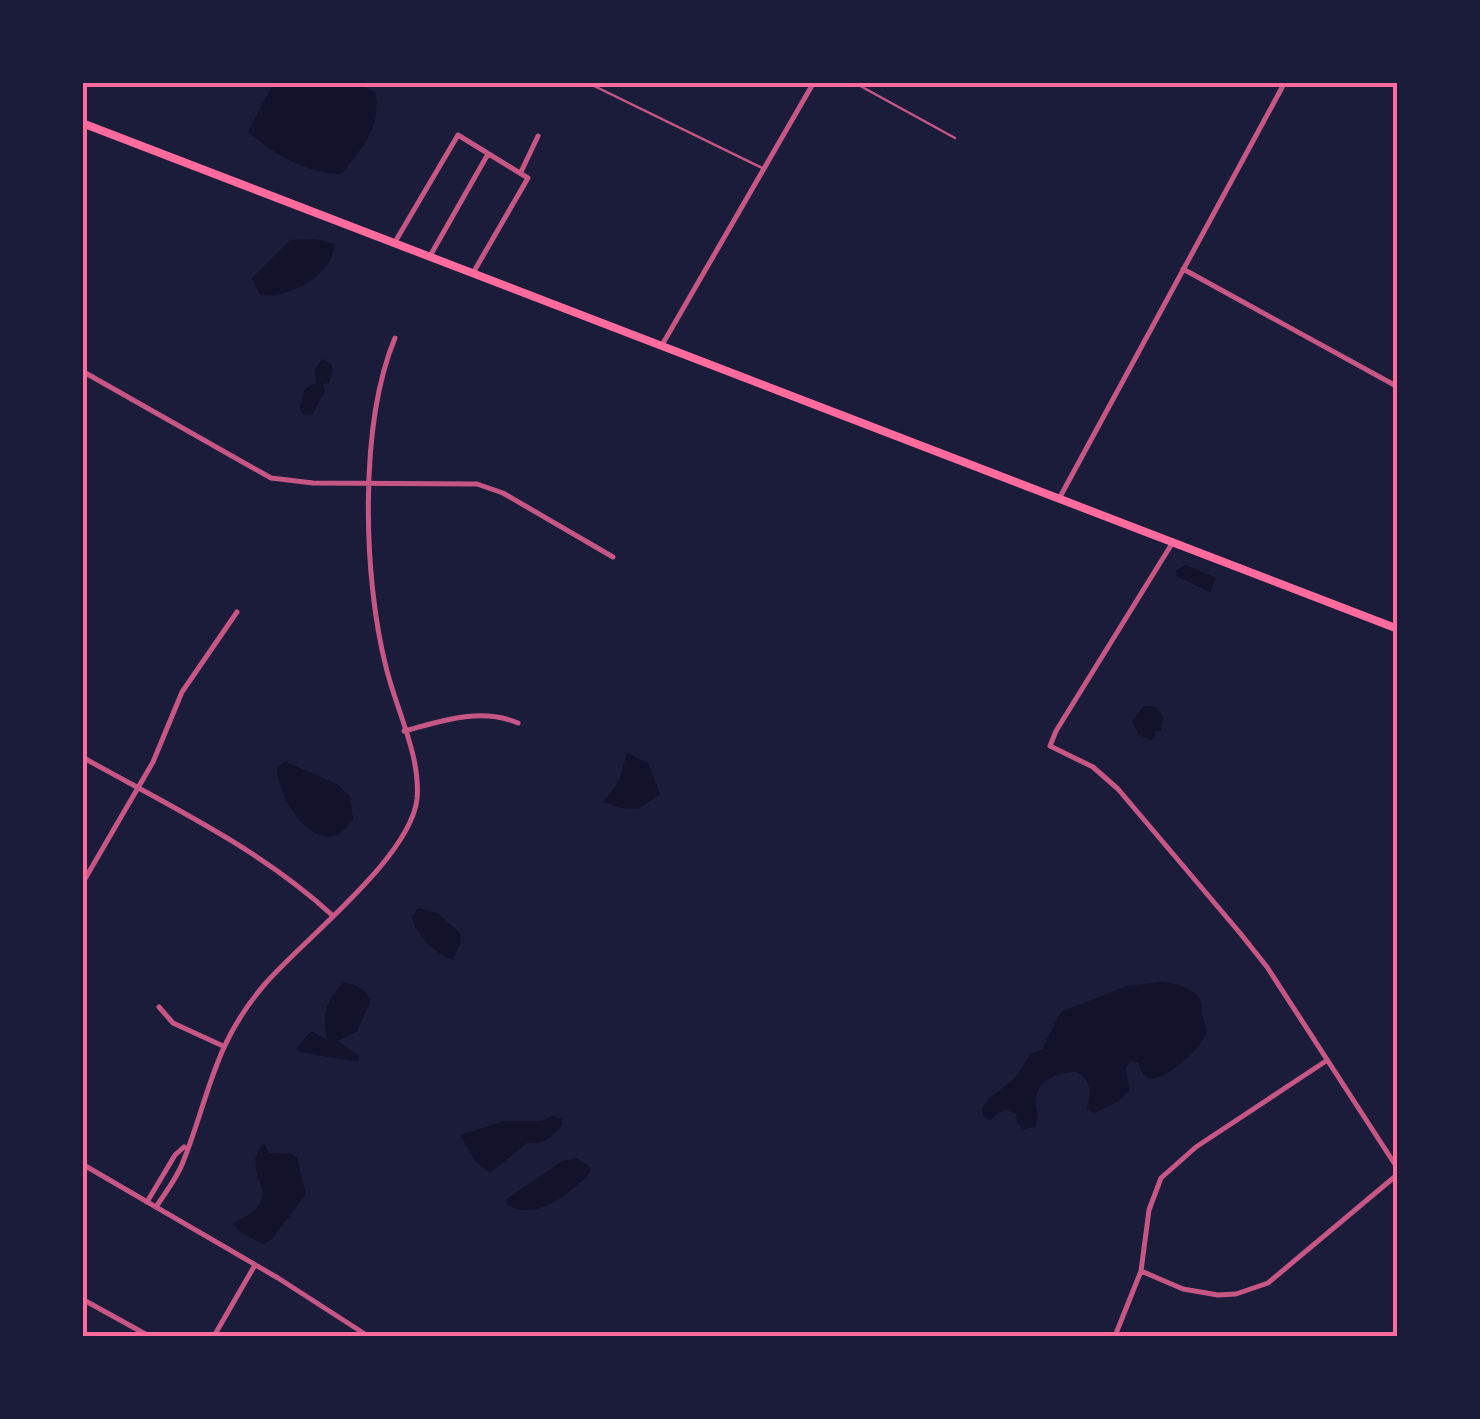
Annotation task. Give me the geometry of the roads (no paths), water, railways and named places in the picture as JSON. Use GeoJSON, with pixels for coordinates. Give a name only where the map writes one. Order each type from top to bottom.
{"type":"FeatureCollection","features":[{"type":"Feature","properties":{"kind":"main road"},"geometry":{"type":"LineString","coordinates":[[82,122],[1398,629]]}},
{"type":"Feature","properties":{"kind":"street"},"geometry":{"type":"LineString","coordinates":[[662,345],[814,82]]}},
{"type":"Feature","properties":{"kind":"street"},"geometry":{"type":"LineString","coordinates":[[1059,499],[1285,82]]}},
{"type":"Feature","properties":{"kind":"street"},"geometry":{"type":"LineString","coordinates":[[394,243],[458,135],[528,178],[473,273]]}},
{"type":"Feature","properties":{"kind":"street"},"geometry":{"type":"LineString","coordinates":[[521,172],[538,136]]}},
{"type":"Feature","properties":{"kind":"street"},"geometry":{"type":"LineString","coordinates":[[430,256],[488,154]]}},
{"type":"Feature","properties":{"kind":"street"},"geometry":{"type":"LineString","coordinates":[[1183,269],[1398,387]]}},
{"type":"Feature","properties":{"kind":"street"},"geometry":{"type":"LineString","coordinates":[[156,1207],[184,1161],[223,1046],[242,1014],[268,980],[388,859],[411,823],[417,784],[375,610],[370,481],[376,401],[395,338]]}},
{"type":"Feature","properties":{"kind":"street"},"geometry":{"type":"LineString","coordinates":[[82,371],[271,478],[313,483],[464,482],[491,488],[612,557]]}},
{"type":"Feature","properties":{"kind":"street"},"geometry":{"type":"LineString","coordinates":[[1141,1271],[1184,1289],[1218,1296],[1268,1283],[1398,1172],[1267,967],[1118,789],[1093,767],[1050,746],[1056,730],[1173,542]]}},
{"type":"Feature","properties":{"kind":"street"},"geometry":{"type":"LineString","coordinates":[[82,884],[138,788],[182,692],[238,612]]}},
{"type":"Feature","properties":{"kind":"street"},"geometry":{"type":"LineString","coordinates":[[404,731],[482,715],[498,714],[518,723]]}},
{"type":"Feature","properties":{"kind":"street"},"geometry":{"type":"LineString","coordinates":[[82,758],[266,861],[299,884],[332,915]]}},
{"type":"Feature","properties":{"kind":"street"},"geometry":{"type":"LineString","coordinates":[[159,1007],[174,1022],[223,1046]]}},
{"type":"Feature","properties":{"kind":"street"},"geometry":{"type":"LineString","coordinates":[[1115,1336],[1141,1271],[1150,1210],[1161,1178],[1174,1164],[1326,1062]]}},
{"type":"Feature","properties":{"kind":"street"},"geometry":{"type":"LineString","coordinates":[[146,1202],[175,1155],[187,1145]]}},
{"type":"Feature","properties":{"kind":"street"},"geometry":{"type":"LineString","coordinates":[[82,1164],[368,1336]]}},
{"type":"Feature","properties":{"kind":"street"},"geometry":{"type":"LineString","coordinates":[[214,1336],[255,1266]]}},
{"type":"Feature","properties":{"kind":"street"},"geometry":{"type":"LineString","coordinates":[[82,1299],[149,1336]]}},
{"type":"Feature","properties":{"kind":"lane"},"geometry":{"type":"LineString","coordinates":[[586,82],[764,169]]}},
{"type":"Feature","properties":{"kind":"lane"},"geometry":{"type":"LineString","coordinates":[[853,82],[955,138]]}}]}
